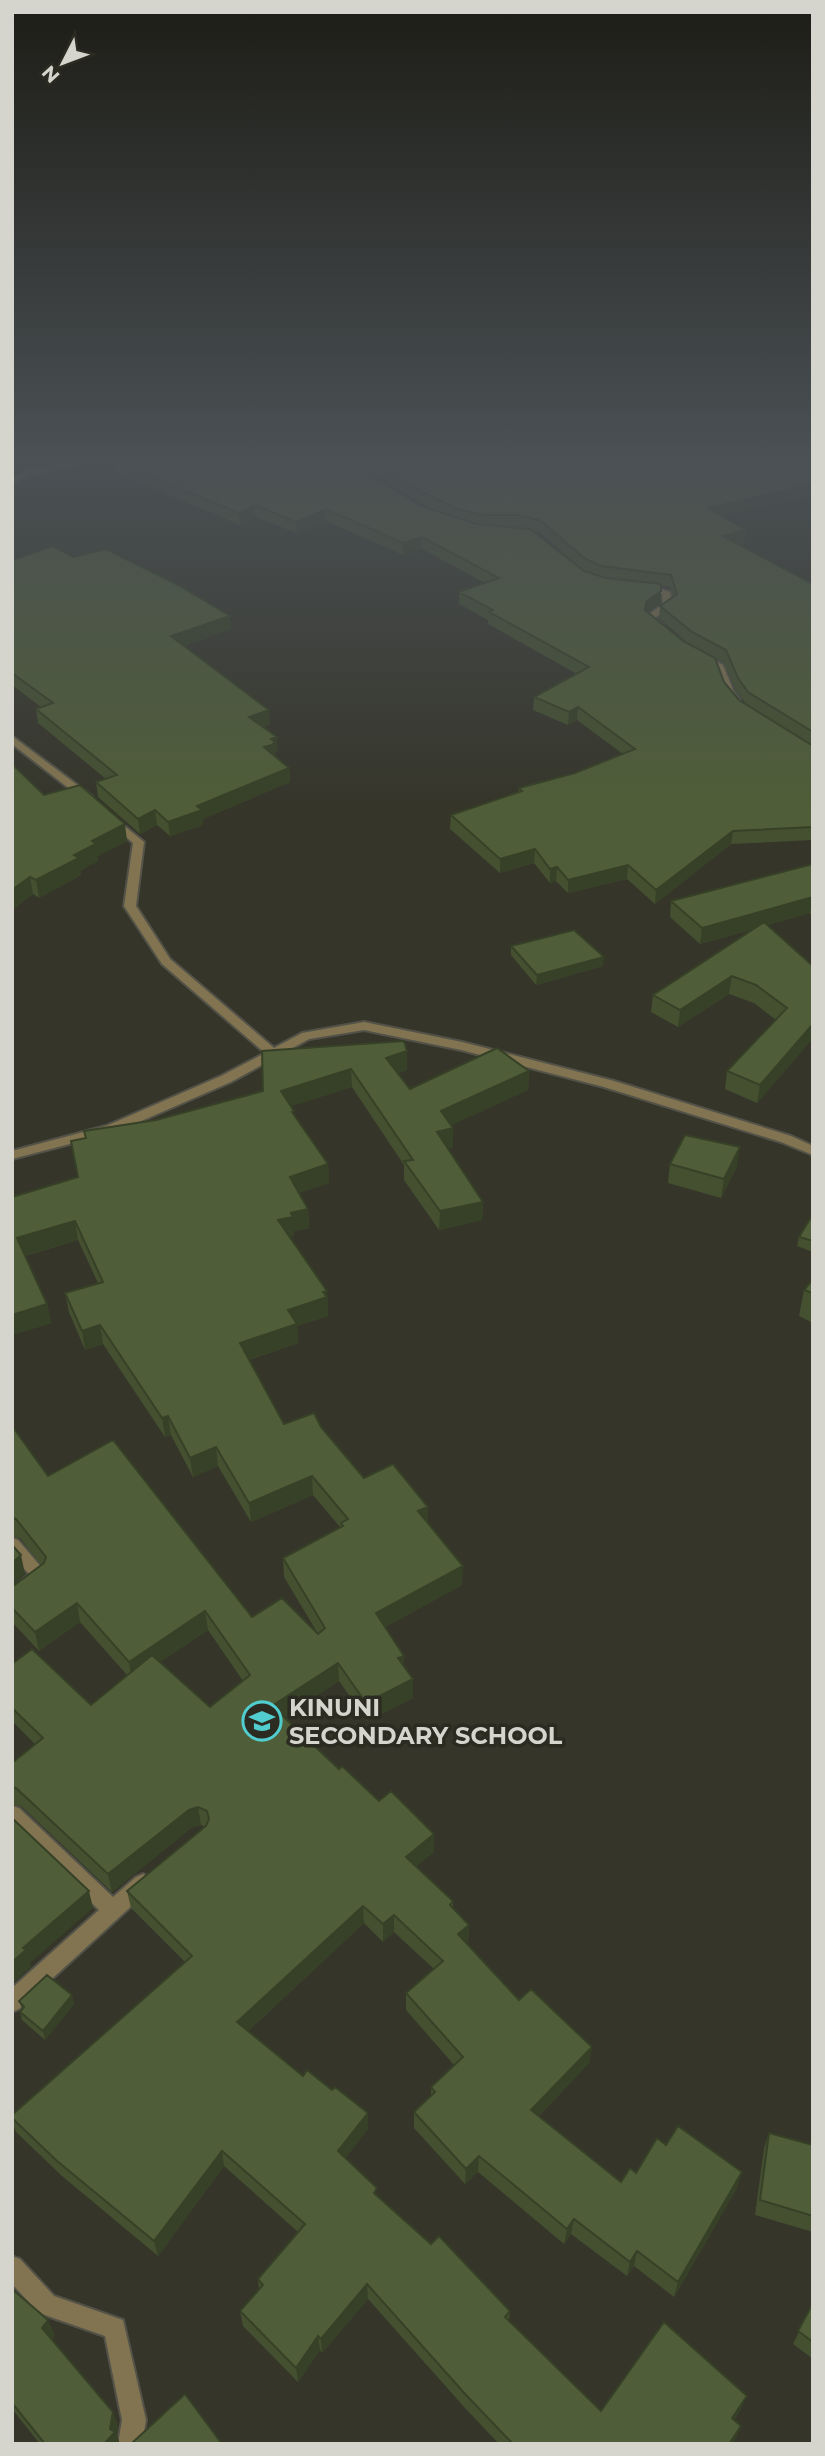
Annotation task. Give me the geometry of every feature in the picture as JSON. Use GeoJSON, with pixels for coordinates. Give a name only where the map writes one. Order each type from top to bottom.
{"type":"FeatureCollection","features":[{"type":"Feature","properties":{"kind":"street"},"geometry":{"type":"LineString","coordinates":[[632,586],[666,592],[668,605],[649,618],[666,631]]}},
{"type":"Feature","properties":{"kind":"street"},"geometry":{"type":"LineString","coordinates":[[694,653],[720,667],[729,692],[742,709]]}},
{"type":"Feature","properties":{"kind":"street"},"geometry":{"type":"LineString","coordinates":[[12,739],[65,777],[138,842],[130,906],[166,961],[272,1053]]}},
{"type":"Feature","properties":{"kind":"street"},"geometry":{"type":"LineString","coordinates":[[12,1155],[111,1129],[226,1079],[306,1036],[364,1026],[462,1045],[609,1084],[786,1139],[813,1151]]}},
{"type":"Feature","properties":{"kind":"street"},"geometry":{"type":"LineString","coordinates":[[12,1545],[40,1576],[12,1599]]}},
{"type":"Feature","properties":{"kind":"street"},"geometry":{"type":"LineString","coordinates":[[12,1814],[112,1909]]}},
{"type":"Feature","properties":{"kind":"street"},"geometry":{"type":"LineString","coordinates":[[12,2002],[112,1909],[161,1868]]}},
{"type":"Feature","properties":{"kind":"street"},"geometry":{"type":"LineString","coordinates":[[12,2267],[47,2305],[115,2328],[134,2420],[130,2444]]}},
{"type":"Feature","properties":{"kind":"building"},"geometry":{"type":"Polygon","coordinates":[[[12,579],[165,579],[230,616],[171,636],[269,710],[249,717],[277,737],[271,739],[275,742],[272,745],[264,747],[289,768],[197,806],[202,810],[168,822],[155,810],[138,819],[96,782],[117,775],[36,709],[53,703],[12,673],[12,579]]]}},
{"type":"Feature","properties":{"kind":"building"},"geometry":{"type":"Polygon","coordinates":[[[497,579],[612,579],[661,584],[661,591],[646,602],[645,610],[683,641],[715,658],[724,682],[739,700],[813,746],[813,827],[733,831],[656,890],[628,865],[568,880],[557,867],[550,869],[535,849],[500,859],[451,815],[522,791],[519,788],[575,773],[635,749],[578,707],[569,712],[534,697],[589,667],[489,612],[493,610],[459,592],[497,579]]]}},
{"type":"Feature","properties":{"kind":"building"},"geometry":{"type":"Polygon","coordinates":[[[672,579],[803,579],[813,584],[813,732],[748,692],[738,678],[726,650],[692,632],[660,606],[677,594],[672,579]]]}},
{"type":"Feature","properties":{"kind":"building"},"geometry":{"type":"Polygon","coordinates":[[[12,764],[44,795],[80,785],[125,824],[92,841],[96,844],[74,855],[79,858],[36,880],[30,877],[12,890],[12,764]]]}},
{"type":"Feature","properties":{"kind":"building"},"geometry":{"type":"Polygon","coordinates":[[[813,864],[813,897],[702,928],[671,901],[813,864]]]}},
{"type":"Feature","properties":{"kind":"building"},"geometry":{"type":"Polygon","coordinates":[[[764,922],[813,966],[813,1024],[760,1085],[727,1071],[787,1008],[756,985],[732,976],[680,1010],[653,995],[764,922]]]}},
{"type":"Feature","properties":{"kind":"building"},"geometry":{"type":"Polygon","coordinates":[[[574,930],[604,957],[537,975],[511,946],[574,930]]]}},
{"type":"Feature","properties":{"kind":"building"},"geometry":{"type":"Polygon","coordinates":[[[404,1041],[407,1051],[386,1058],[410,1089],[497,1048],[529,1071],[441,1111],[453,1128],[437,1132],[483,1202],[440,1211],[404,1161],[413,1160],[351,1069],[281,1091],[294,1111],[292,1112],[328,1164],[290,1177],[308,1209],[291,1213],[293,1217],[278,1220],[327,1291],[323,1292],[327,1297],[288,1310],[297,1324],[240,1343],[284,1424],[314,1413],[321,1427],[364,1478],[393,1464],[428,1507],[418,1511],[463,1566],[376,1613],[404,1656],[398,1658],[413,1679],[366,1703],[338,1663],[272,1706],[339,1769],[342,1766],[379,1801],[391,1791],[434,1834],[406,1857],[453,1901],[450,1905],[469,1925],[458,1934],[519,2000],[531,1989],[592,2047],[531,2110],[621,2182],[630,2168],[636,2173],[657,2138],[666,2145],[678,2126],[742,2172],[678,2282],[637,2251],[630,2262],[574,2219],[567,2229],[479,2156],[466,2169],[414,2112],[435,2092],[431,2087],[463,2057],[406,1993],[443,1961],[394,1915],[383,1924],[363,1906],[237,2022],[303,2076],[307,2070],[332,2090],[335,2087],[368,2113],[338,2151],[377,2188],[374,2193],[431,2244],[439,2236],[510,2311],[505,2317],[601,2411],[664,2322],[747,2396],[732,2418],[741,2426],[729,2444],[513,2444],[367,2284],[321,2339],[318,2336],[296,2368],[240,2311],[263,2285],[258,2279],[305,2224],[222,2151],[154,2241],[57,2161],[12,2118],[12,2115],[192,1956],[127,1891],[206,1826],[209,1819],[207,1811],[198,1807],[189,1810],[108,1874],[12,1787],[12,1763],[43,1738],[12,1708],[12,1664],[32,1649],[91,1705],[152,1655],[210,1707],[250,1675],[205,1611],[129,1662],[77,1603],[35,1632],[12,1608],[12,1587],[44,1563],[46,1557],[16,1519],[12,1518],[12,1426],[48,1476],[113,1440],[252,1617],[282,1598],[318,1634],[325,1628],[283,1558],[343,1526],[341,1523],[348,1519],[312,1476],[249,1503],[216,1447],[190,1458],[168,1416],[162,1418],[100,1325],[82,1331],[65,1293],[103,1282],[75,1221],[17,1238],[47,1304],[12,1315],[12,1197],[78,1177],[71,1141],[86,1138],[84,1131],[156,1120],[263,1091],[262,1051],[404,1041]]]}},
{"type":"Feature","properties":{"kind":"building"},"geometry":{"type":"Polygon","coordinates":[[[685,1135],[740,1147],[724,1179],[670,1164],[685,1135]]]}},
{"type":"Feature","properties":{"kind":"building"},"geometry":{"type":"Polygon","coordinates":[[[813,1214],[813,1241],[799,1237],[813,1214]]]}},
{"type":"Feature","properties":{"kind":"building"},"geometry":{"type":"Polygon","coordinates":[[[813,1279],[813,1293],[804,1290],[813,1279]]]}},
{"type":"Feature","properties":{"kind":"building"},"geometry":{"type":"Polygon","coordinates":[[[12,1545],[21,1555],[12,1563],[12,1545]]]}},
{"type":"Feature","properties":{"kind":"building"},"geometry":{"type":"Polygon","coordinates":[[[12,1818],[89,1891],[23,1948],[26,1950],[12,1962],[12,1818]]]}},
{"type":"Feature","properties":{"kind":"building"},"geometry":{"type":"Polygon","coordinates":[[[47,1975],[72,1995],[43,2031],[20,2012],[24,2007],[19,2001],[47,1975]]]}},
{"type":"Feature","properties":{"kind":"building"},"geometry":{"type":"Polygon","coordinates":[[[769,2133],[813,2145],[813,2216],[760,2200],[769,2133]]]}},
{"type":"Feature","properties":{"kind":"building"},"geometry":{"type":"Polygon","coordinates":[[[12,2289],[48,2320],[42,2328],[113,2412],[110,2429],[115,2432],[104,2444],[45,2444],[12,2403],[12,2289]]]}},
{"type":"Feature","properties":{"kind":"building"},"geometry":{"type":"Polygon","coordinates":[[[813,2303],[813,2342],[798,2331],[813,2303]]]}},
{"type":"Feature","properties":{"kind":"building"},"geometry":{"type":"Polygon","coordinates":[[[185,2394],[222,2444],[131,2444],[185,2394]]]}},
{"type":"Feature","properties":{"kind":"place","name":"KINUNI SECONDARY SCHOOL"},"geometry":{"type":"Point","coordinates":[262,1721]}}]}
